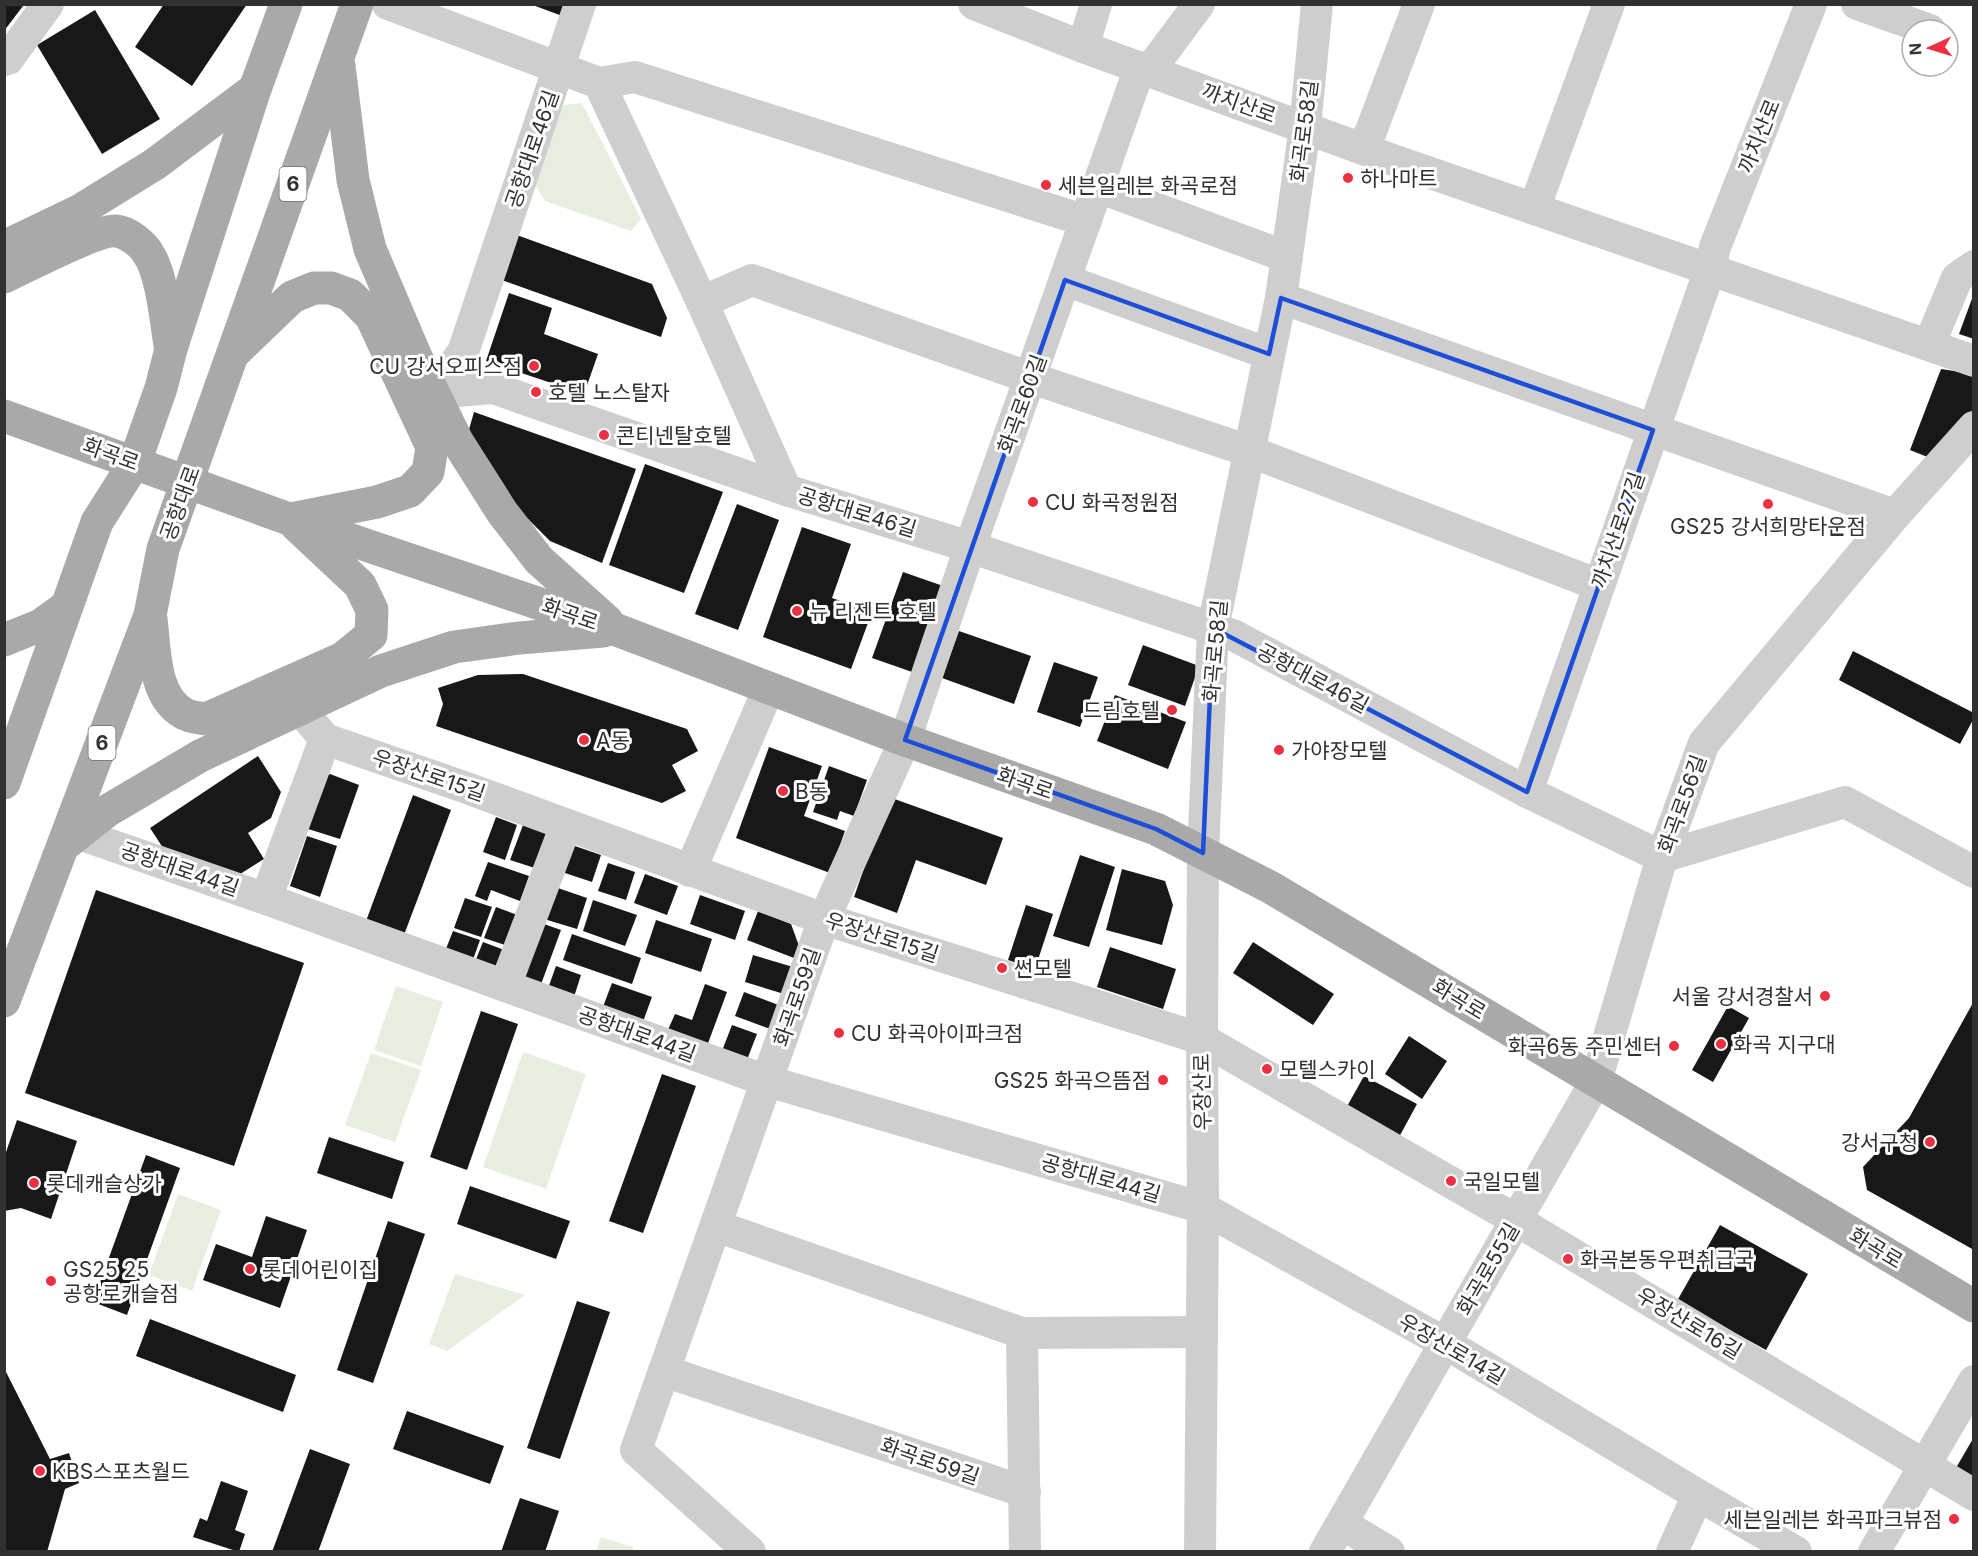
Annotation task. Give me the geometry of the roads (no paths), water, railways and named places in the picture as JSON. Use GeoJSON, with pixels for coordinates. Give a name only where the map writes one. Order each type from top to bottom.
{"type":"FeatureCollection","features":[{"type":"Feature","properties":{"kind":"main road"},"geometry":{"type":"LineString","coordinates":[[4,783],[97,522],[135,462],[161,388],[171,349],[255,89],[286,4]]}},
{"type":"Feature","properties":{"kind":"main road","name":"공항대로"},"geometry":{"type":"LineString","coordinates":[[4,1001],[71,840],[150,615],[164,549],[357,4]]}},
{"type":"Feature","properties":{"kind":"main road"},"geometry":{"type":"LineString","coordinates":[[338,56],[353,180],[370,249],[416,357],[457,441],[502,512],[539,560],[617,630]]}},
{"type":"Feature","properties":{"kind":"main road"},"geometry":{"type":"LineString","coordinates":[[4,247],[79,211],[155,164],[255,89]]}},
{"type":"Feature","properties":{"kind":"main road"},"geometry":{"type":"LineString","coordinates":[[4,277],[94,236],[116,231],[138,241],[150,256],[158,280],[171,349]]}},
{"type":"Feature","properties":{"kind":"main road"},"geometry":{"type":"LineString","coordinates":[[233,354],[292,297],[314,288],[331,288],[350,295],[371,316],[432,447],[428,472],[410,491],[377,502],[289,519]]}},
{"type":"Feature","properties":{"kind":"main road"},"geometry":{"type":"LineString","coordinates":[[4,391],[13,423]]}},
{"type":"Feature","properties":{"kind":"main road","name":"화곡로"},"geometry":{"type":"LineString","coordinates":[[13,423],[135,462],[289,519],[617,630],[905,740],[1156,829],[1270,887],[1974,1306]]}},
{"type":"Feature","properties":{"kind":"main road"},"geometry":{"type":"LineString","coordinates":[[150,615],[159,677],[166,698],[183,713],[206,719],[343,658],[371,635],[372,610],[360,585],[289,519]]}},
{"type":"Feature","properties":{"kind":"main road"},"geometry":{"type":"LineString","coordinates":[[4,640],[41,625],[66,607]]}},
{"type":"Feature","properties":{"kind":"main road"},"geometry":{"type":"LineString","coordinates":[[71,840],[107,810],[200,756],[381,671],[454,648],[519,638],[617,630]]}},
{"type":"Feature","properties":{"kind":"street"},"geometry":{"type":"LineString","coordinates":[[4,60],[8,59],[48,4]]}},
{"type":"Feature","properties":{"kind":"street","name":"공항대로46길"},"geometry":{"type":"LineString","coordinates":[[388,4],[599,83],[702,302],[786,490],[1235,636],[1527,792],[1662,857]]}},
{"type":"Feature","properties":{"kind":"street"},"geometry":{"type":"LineString","coordinates":[[559,68],[580,4]]}},
{"type":"Feature","properties":{"kind":"street","name":"까치산로"},"geometry":{"type":"LineString","coordinates":[[974,4],[1083,47],[1361,148],[1974,361]]}},
{"type":"Feature","properties":{"kind":"street"},"geometry":{"type":"LineString","coordinates":[[1083,47],[1096,4]]}},
{"type":"Feature","properties":{"kind":"street"},"geometry":{"type":"LineString","coordinates":[[1145,69],[1199,4]]}},
{"type":"Feature","properties":{"kind":"street","name":"화곡로58길"},"geometry":{"type":"LineString","coordinates":[[1203,853],[1213,628],[1281,298],[1305,127],[1317,4]]}},
{"type":"Feature","properties":{"kind":"street"},"geometry":{"type":"LineString","coordinates":[[1361,148],[1371,131],[1419,4]]}},
{"type":"Feature","properties":{"kind":"street"},"geometry":{"type":"LineString","coordinates":[[1534,209],[1609,4]]}},
{"type":"Feature","properties":{"kind":"street","name":"까치산로"},"geometry":{"type":"LineString","coordinates":[[1710,270],[1715,247],[1811,4]]}},
{"type":"Feature","properties":{"kind":"street"},"geometry":{"type":"LineString","coordinates":[[1857,4],[1900,19]]}},
{"type":"Feature","properties":{"kind":"street","name":"공항대로46길"},"geometry":{"type":"LineString","coordinates":[[434,393],[463,352],[559,68]]}},
{"type":"Feature","properties":{"kind":"street","name":"화곡로60길"},"geometry":{"type":"LineString","coordinates":[[905,740],[970,548],[1098,187],[1145,69]]}},
{"type":"Feature","properties":{"kind":"street"},"geometry":{"type":"LineString","coordinates":[[599,83],[635,77],[1086,221]]}},
{"type":"Feature","properties":{"kind":"street"},"geometry":{"type":"LineString","coordinates":[[1098,187],[1287,257]]}},
{"type":"Feature","properties":{"kind":"street"},"geometry":{"type":"LineString","coordinates":[[1929,345],[1957,278],[1974,266]]}},
{"type":"Feature","properties":{"kind":"street","name":"까치산로27길"},"geometry":{"type":"LineString","coordinates":[[1527,792],[1710,270]]}},
{"type":"Feature","properties":{"kind":"street"},"geometry":{"type":"LineString","coordinates":[[702,302],[752,280],[1031,378],[1249,451],[1599,585]]}},
{"type":"Feature","properties":{"kind":"street"},"geometry":{"type":"LineString","coordinates":[[1065,280],[1269,354]]}},
{"type":"Feature","properties":{"kind":"street"},"geometry":{"type":"LineString","coordinates":[[1281,298],[1895,515]]}},
{"type":"Feature","properties":{"kind":"street"},"geometry":{"type":"LineString","coordinates":[[434,393],[493,388],[786,490]]}},
{"type":"Feature","properties":{"kind":"street","name":"화곡로56길"},"geometry":{"type":"LineString","coordinates":[[1596,1081],[1662,857],[1704,743],[1895,515],[1974,427]]}},
{"type":"Feature","properties":{"kind":"street"},"geometry":{"type":"LineString","coordinates":[[690,871],[769,688]]}},
{"type":"Feature","properties":{"kind":"street"},"geometry":{"type":"LineString","coordinates":[[266,899],[325,739],[300,709]]}},
{"type":"Feature","properties":{"kind":"street","name":"우장산로15길"},"geometry":{"type":"LineString","coordinates":[[325,739],[824,919],[1202,1039]]}},
{"type":"Feature","properties":{"kind":"street","name":"화곡로59길"},"geometry":{"type":"LineString","coordinates":[[750,1551],[636,1450],[824,919],[905,740]]}},
{"type":"Feature","properties":{"kind":"street"},"geometry":{"type":"LineString","coordinates":[[1662,857],[1845,802],[1974,872]]}},
{"type":"Feature","properties":{"kind":"street"},"geometry":{"type":"LineString","coordinates":[[505,986],[566,825]]}},
{"type":"Feature","properties":{"kind":"street","name":"공항대로44길"},"geometry":{"type":"LineString","coordinates":[[71,840],[266,899],[767,1081],[1203,1208]]}},
{"type":"Feature","properties":{"kind":"street","name":"우장산로"},"geometry":{"type":"LineString","coordinates":[[1200,1551],[1203,853]]}},
{"type":"Feature","properties":{"kind":"street","name":"우장산로16길"},"geometry":{"type":"LineString","coordinates":[[1202,1039],[1516,1220],[1974,1494]]}},
{"type":"Feature","properties":{"kind":"street","name":"화곡로55길"},"geometry":{"type":"LineString","coordinates":[[1326,1551],[1596,1081]]}},
{"type":"Feature","properties":{"kind":"street","name":"우장산로14길"},"geometry":{"type":"LineString","coordinates":[[1203,1208],[1445,1343],[1698,1496],[1796,1551]]}},
{"type":"Feature","properties":{"kind":"street"},"geometry":{"type":"LineString","coordinates":[[716,1226],[1022,1333],[1202,1332]]}},
{"type":"Feature","properties":{"kind":"street"},"geometry":{"type":"LineString","coordinates":[[1022,1333],[1026,1551]]}},
{"type":"Feature","properties":{"kind":"street","name":"화곡로59길"},"geometry":{"type":"LineString","coordinates":[[664,1371],[1024,1492]]}},
{"type":"Feature","properties":{"kind":"street"},"geometry":{"type":"LineString","coordinates":[[1874,1551],[1974,1381]]}},
{"type":"Feature","properties":{"kind":"street"},"geometry":{"type":"LineString","coordinates":[[1672,1551],[1698,1496]]}},
{"type":"Feature","properties":{"kind":"street"},"geometry":{"type":"LineString","coordinates":[[1341,1524],[1389,1551]]}},
{"type":"Feature","properties":{"kind":"place","name":"하나마트"},"geometry":{"type":"Point","coordinates":[1348,178]}},
{"type":"Feature","properties":{"kind":"place","name":"세븐일레븐 화곡로점"},"geometry":{"type":"Point","coordinates":[1046,185]}},
{"type":"Feature","properties":{"kind":"place","name":"CU 강서오피스점"},"geometry":{"type":"Point","coordinates":[534,366]}},
{"type":"Feature","properties":{"kind":"place","name":"호텔 노스탈자"},"geometry":{"type":"Point","coordinates":[536,392]}},
{"type":"Feature","properties":{"kind":"place","name":"콘티넨탈호텔"},"geometry":{"type":"Point","coordinates":[604,435]}},
{"type":"Feature","properties":{"kind":"place","name":"CU 화곡정원점"},"geometry":{"type":"Point","coordinates":[1033,502]}},
{"type":"Feature","properties":{"kind":"place","name":"GS25 강서희망타운점"},"geometry":{"type":"Point","coordinates":[1768,504]}},
{"type":"Feature","properties":{"kind":"place","name":"뉴 리젠트 호텔"},"geometry":{"type":"Point","coordinates":[797,611]}},
{"type":"Feature","properties":{"kind":"place","name":"드림호텔"},"geometry":{"type":"Point","coordinates":[1172,710]}},
{"type":"Feature","properties":{"kind":"place","name":"A동"},"geometry":{"type":"Point","coordinates":[584,740]}},
{"type":"Feature","properties":{"kind":"place","name":"가야장모텔"},"geometry":{"type":"Point","coordinates":[1279,750]}},
{"type":"Feature","properties":{"kind":"place","name":"B동"},"geometry":{"type":"Point","coordinates":[783,791]}},
{"type":"Feature","properties":{"kind":"place","name":"썬모텔"},"geometry":{"type":"Point","coordinates":[1002,968]}},
{"type":"Feature","properties":{"kind":"place","name":"서울 강서경찰서"},"geometry":{"type":"Point","coordinates":[1825,996]}},
{"type":"Feature","properties":{"kind":"place","name":"CU 화곡아이파크점"},"geometry":{"type":"Point","coordinates":[839,1033]}},
{"type":"Feature","properties":{"kind":"place","name":"화곡 지구대"},"geometry":{"type":"Point","coordinates":[1721,1044]}},
{"type":"Feature","properties":{"kind":"place","name":"화곡6동 주민센터"},"geometry":{"type":"Point","coordinates":[1674,1046]}},
{"type":"Feature","properties":{"kind":"place","name":"모텔스카이"},"geometry":{"type":"Point","coordinates":[1267,1069]}},
{"type":"Feature","properties":{"kind":"place","name":"GS25 화곡으뜸점"},"geometry":{"type":"Point","coordinates":[1163,1080]}},
{"type":"Feature","properties":{"kind":"place","name":"강서구청"},"geometry":{"type":"Point","coordinates":[1930,1142]}},
{"type":"Feature","properties":{"kind":"place","name":"국일모텔"},"geometry":{"type":"Point","coordinates":[1451,1181]}},
{"type":"Feature","properties":{"kind":"place","name":"롯데캐슬상가"},"geometry":{"type":"Point","coordinates":[34,1183]}},
{"type":"Feature","properties":{"kind":"place","name":"화곡본동우편취급국"},"geometry":{"type":"Point","coordinates":[1568,1259]}},
{"type":"Feature","properties":{"kind":"place","name":"롯데어린이집"},"geometry":{"type":"Point","coordinates":[250,1269]}},
{"type":"Feature","properties":{"kind":"place","name":"GS25 25 공항로캐슬점"},"geometry":{"type":"Point","coordinates":[51,1281]}},
{"type":"Feature","properties":{"kind":"place","name":"KBS스포츠월드"},"geometry":{"type":"Point","coordinates":[40,1471]}},
{"type":"Feature","properties":{"kind":"place","name":"세븐일레븐 화곡파크뷰점"},"geometry":{"type":"Point","coordinates":[1954,1519]}}]}
